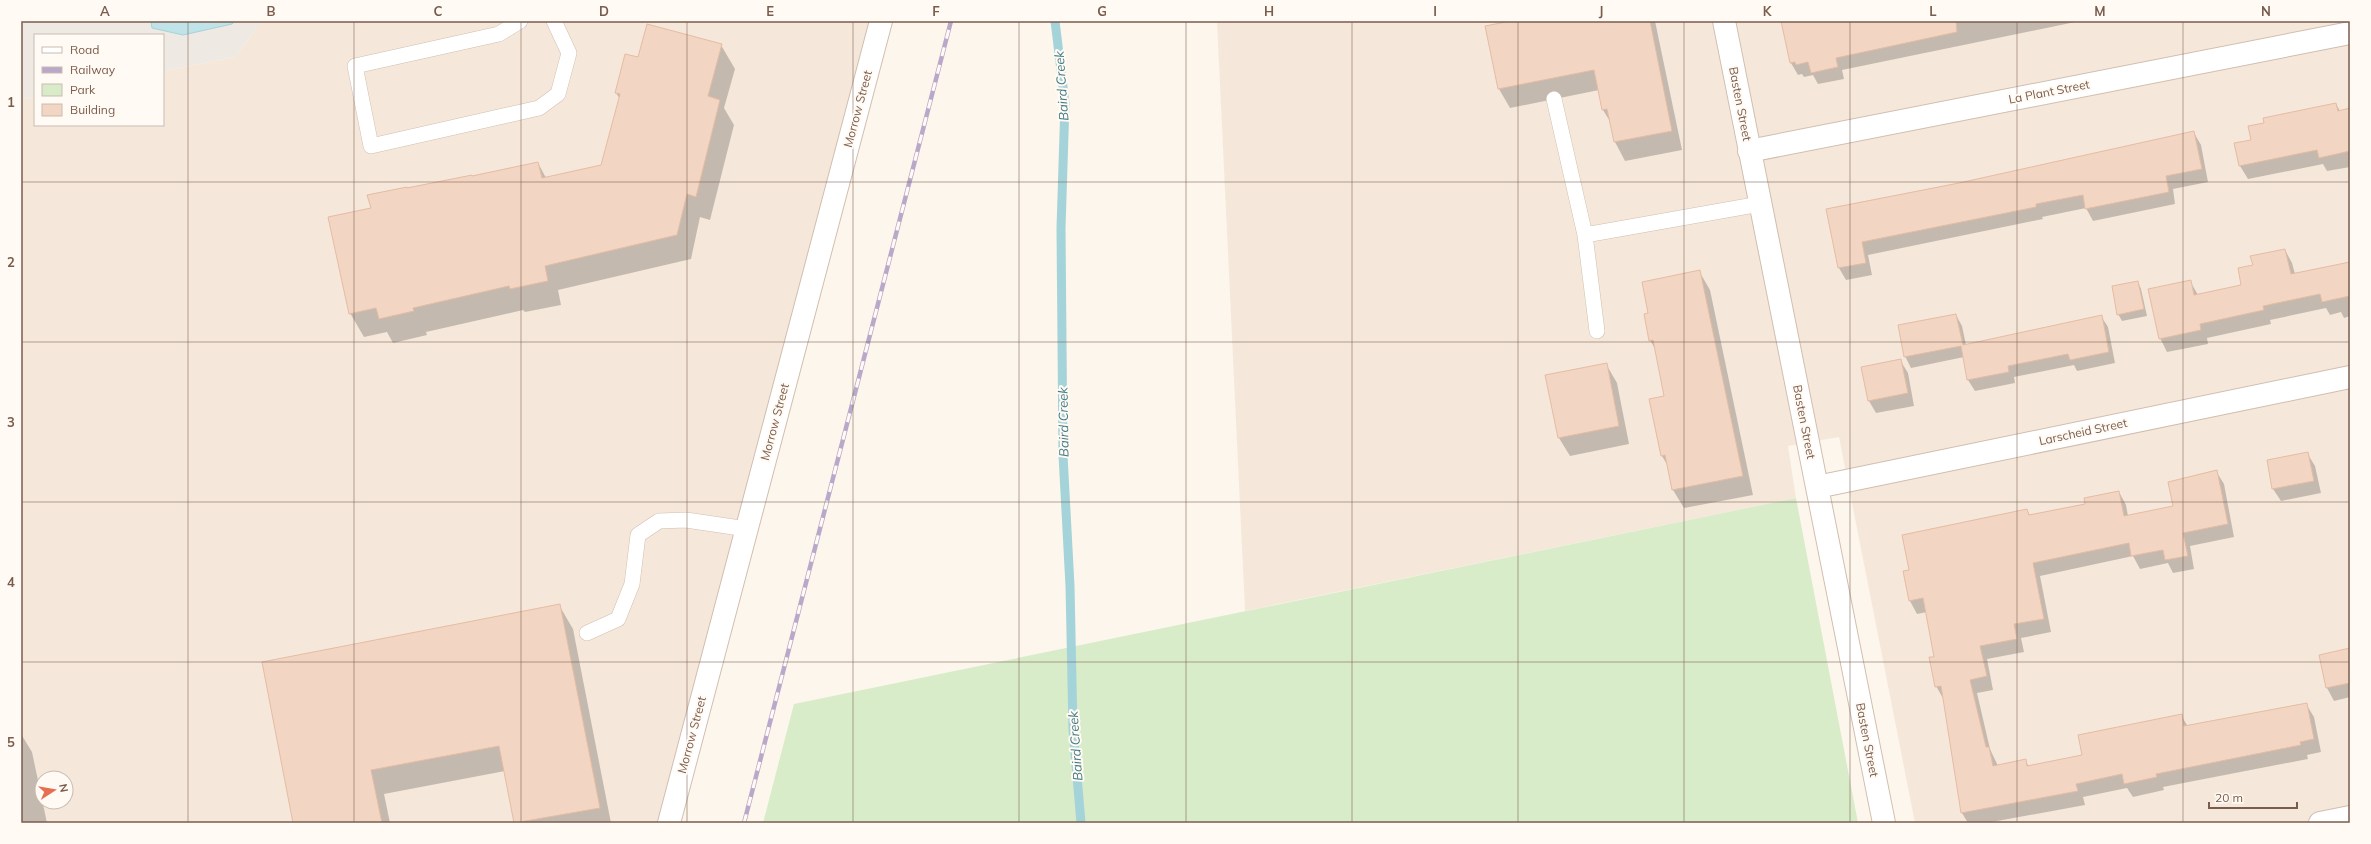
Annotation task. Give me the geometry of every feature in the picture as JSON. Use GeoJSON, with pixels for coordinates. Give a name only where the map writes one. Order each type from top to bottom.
{"type":"FeatureCollection","features":[{"type":"Feature","properties":{"kind":"street","name":"Morrow Street"},"geometry":{"type":"LineString","coordinates":[[669,823],[881,21]]}},
{"type":"Feature","properties":{"kind":"street","name":"Basten Street"},"geometry":{"type":"LineString","coordinates":[[1724,21],[1884,823]]}},
{"type":"Feature","properties":{"kind":"street","name":"La Plant Street"},"geometry":{"type":"LineString","coordinates":[[1749,151],[2350,33]]}},
{"type":"Feature","properties":{"kind":"street","name":"Larscheid Street"},"geometry":{"type":"LineString","coordinates":[[1816,487],[2350,377]]}},
{"type":"Feature","properties":{"kind":"street"},"geometry":{"type":"LineString","coordinates":[[2320,823],[2350,817]]}},
{"type":"Feature","properties":{"kind":"lane"},"geometry":{"type":"LineString","coordinates":[[520,21],[499,34],[354,66],[371,146],[539,108],[558,94],[569,53],[554,21]]}},
{"type":"Feature","properties":{"kind":"lane"},"geometry":{"type":"LineString","coordinates":[[1554,99],[1585,235],[1597,331]]}},
{"type":"Feature","properties":{"kind":"lane"},"geometry":{"type":"LineString","coordinates":[[1585,235],[1760,204]]}},
{"type":"Feature","properties":{"kind":"lane"},"geometry":{"type":"LineString","coordinates":[[587,632],[618,619],[632,584],[638,535],[659,520],[686,520],[747,529]]}},
{"type":"Feature","properties":{"kind":"shaded area"},"geometry":{"type":"Polygon","coordinates":[[[21,21],[262,21],[235,57],[164,71],[164,34],[34,34],[34,97],[21,99],[21,21]]]}},
{"type":"Feature","properties":{"kind":"shaded area"},"geometry":{"type":"Polygon","coordinates":[[[262,21],[881,21],[669,823],[21,823],[21,99],[34,97],[34,126],[164,126],[164,71],[235,57],[262,21]]]}},
{"type":"Feature","properties":{"kind":"shaded area"},"geometry":{"type":"Polygon","coordinates":[[[1217,21],[2350,21],[2350,823],[1915,823],[1839,437],[1788,446],[1796,498],[1245,611],[1217,21]]]}},
{"type":"Feature","properties":{"kind":"green space"},"geometry":{"type":"Polygon","coordinates":[[[1796,498],[1858,823],[763,823],[794,704],[1796,498]]]}},
{"type":"Feature","properties":{"kind":"water"},"geometry":{"type":"Polygon","coordinates":[[[151,21],[235,21],[232,24],[183,35],[152,28],[151,21]]]}},
{"type":"Feature","properties":{"kind":"building"},"geometry":{"type":"Polygon","coordinates":[[[1511,21],[1650,21],[1672,131],[1614,142],[1607,109],[1602,110],[1594,70],[1498,89],[1485,26],[1511,21]]]}},
{"type":"Feature","properties":{"kind":"building"},"geometry":{"type":"Polygon","coordinates":[[[1781,21],[1956,21],[1957,32],[1836,58],[1838,67],[1811,73],[1808,62],[1796,65],[1795,62],[1790,63],[1781,21]]]}},
{"type":"Feature","properties":{"kind":"building"},"geometry":{"type":"Polygon","coordinates":[[[647,24],[722,44],[708,96],[720,100],[696,197],[687,194],[677,235],[545,266],[548,281],[510,289],[509,286],[413,308],[414,311],[379,319],[376,308],[349,314],[328,217],[371,208],[367,195],[472,176],[538,162],[542,178],[601,165],[620,94],[615,93],[625,54],[638,57],[647,24]]]}},
{"type":"Feature","properties":{"kind":"building"},"geometry":{"type":"Polygon","coordinates":[[[2336,103],[2338,111],[2350,108],[2350,151],[2319,158],[2317,150],[2239,166],[2234,143],[2251,140],[2248,126],[2264,123],[2263,118],[2336,103]]]}},
{"type":"Feature","properties":{"kind":"building"},"geometry":{"type":"Polygon","coordinates":[[[2194,131],[2202,169],[2166,176],[2169,192],[2085,209],[2083,195],[2036,204],[2036,207],[1862,242],[1866,263],[1838,268],[1826,209],[1959,183],[2194,131]]]}},
{"type":"Feature","properties":{"kind":"building"},"geometry":{"type":"Polygon","coordinates":[[[2285,249],[2291,274],[2350,262],[2350,296],[2322,302],[2320,294],[2263,306],[2264,310],[2200,324],[2201,330],[2159,339],[2148,289],[2191,280],[2194,295],[2241,285],[2238,268],[2253,265],[2250,256],[2285,249]]]}},
{"type":"Feature","properties":{"kind":"building"},"geometry":{"type":"Polygon","coordinates":[[[1700,270],[1743,476],[1672,490],[1665,455],[1661,456],[1649,399],[1664,396],[1653,340],[1649,341],[1644,314],[1648,313],[1642,282],[1700,270]]]}},
{"type":"Feature","properties":{"kind":"building"},"geometry":{"type":"Polygon","coordinates":[[[2138,281],[2144,309],[2117,315],[2112,286],[2138,281]]]}},
{"type":"Feature","properties":{"kind":"building"},"geometry":{"type":"Polygon","coordinates":[[[1956,314],[1963,345],[2102,315],[2109,352],[2070,360],[2068,354],[2008,366],[2009,372],[1967,380],[1961,346],[1904,357],[1898,325],[1956,314]]]}},
{"type":"Feature","properties":{"kind":"building"},"geometry":{"type":"Polygon","coordinates":[[[1901,359],[1908,393],[1868,401],[1861,367],[1901,359]]]}},
{"type":"Feature","properties":{"kind":"building"},"geometry":{"type":"Polygon","coordinates":[[[1607,363],[1619,426],[1558,438],[1545,375],[1607,363]]]}},
{"type":"Feature","properties":{"kind":"building"},"geometry":{"type":"Polygon","coordinates":[[[2308,452],[2314,481],[2272,489],[2267,460],[2308,452]]]}},
{"type":"Feature","properties":{"kind":"building"},"geometry":{"type":"Polygon","coordinates":[[[2217,470],[2228,524],[2183,533],[2188,556],[2165,560],[2163,550],[2131,556],[2129,543],[2033,563],[2044,619],[2014,624],[2017,639],[1980,646],[1987,676],[1970,680],[1986,747],[1989,747],[1993,766],[2026,759],[2027,766],[2082,755],[2078,735],[2182,714],[2184,726],[2307,703],[2314,739],[2300,742],[2301,745],[2156,774],[2157,777],[2124,784],[2122,774],[2076,784],[2078,791],[1961,813],[1941,686],[1935,687],[1929,657],[1934,657],[1923,598],[1909,601],[1903,571],[1909,570],[1902,535],[2027,509],[2029,515],[2085,504],[2084,498],[2119,491],[2124,516],[2173,506],[2168,482],[2217,470]]]}},
{"type":"Feature","properties":{"kind":"building"},"geometry":{"type":"Polygon","coordinates":[[[560,604],[600,808],[514,823],[499,746],[371,770],[382,823],[293,823],[262,662],[560,604]]]}},
{"type":"Feature","properties":{"kind":"building"},"geometry":{"type":"Polygon","coordinates":[[[2350,648],[2350,683],[2326,688],[2319,655],[2350,648]]]}},
{"type":"Feature","properties":{"kind":"waterway","name":"Baird Creek"},"geometry":{"type":"LineString","coordinates":[[1055,21],[1065,103],[1061,228],[1063,455],[1070,586],[1073,729],[1081,823]]}},
{"type":"Feature","properties":{"kind":"railway"},"geometry":{"type":"LineString","coordinates":[[744,823],[951,21]]}}]}
